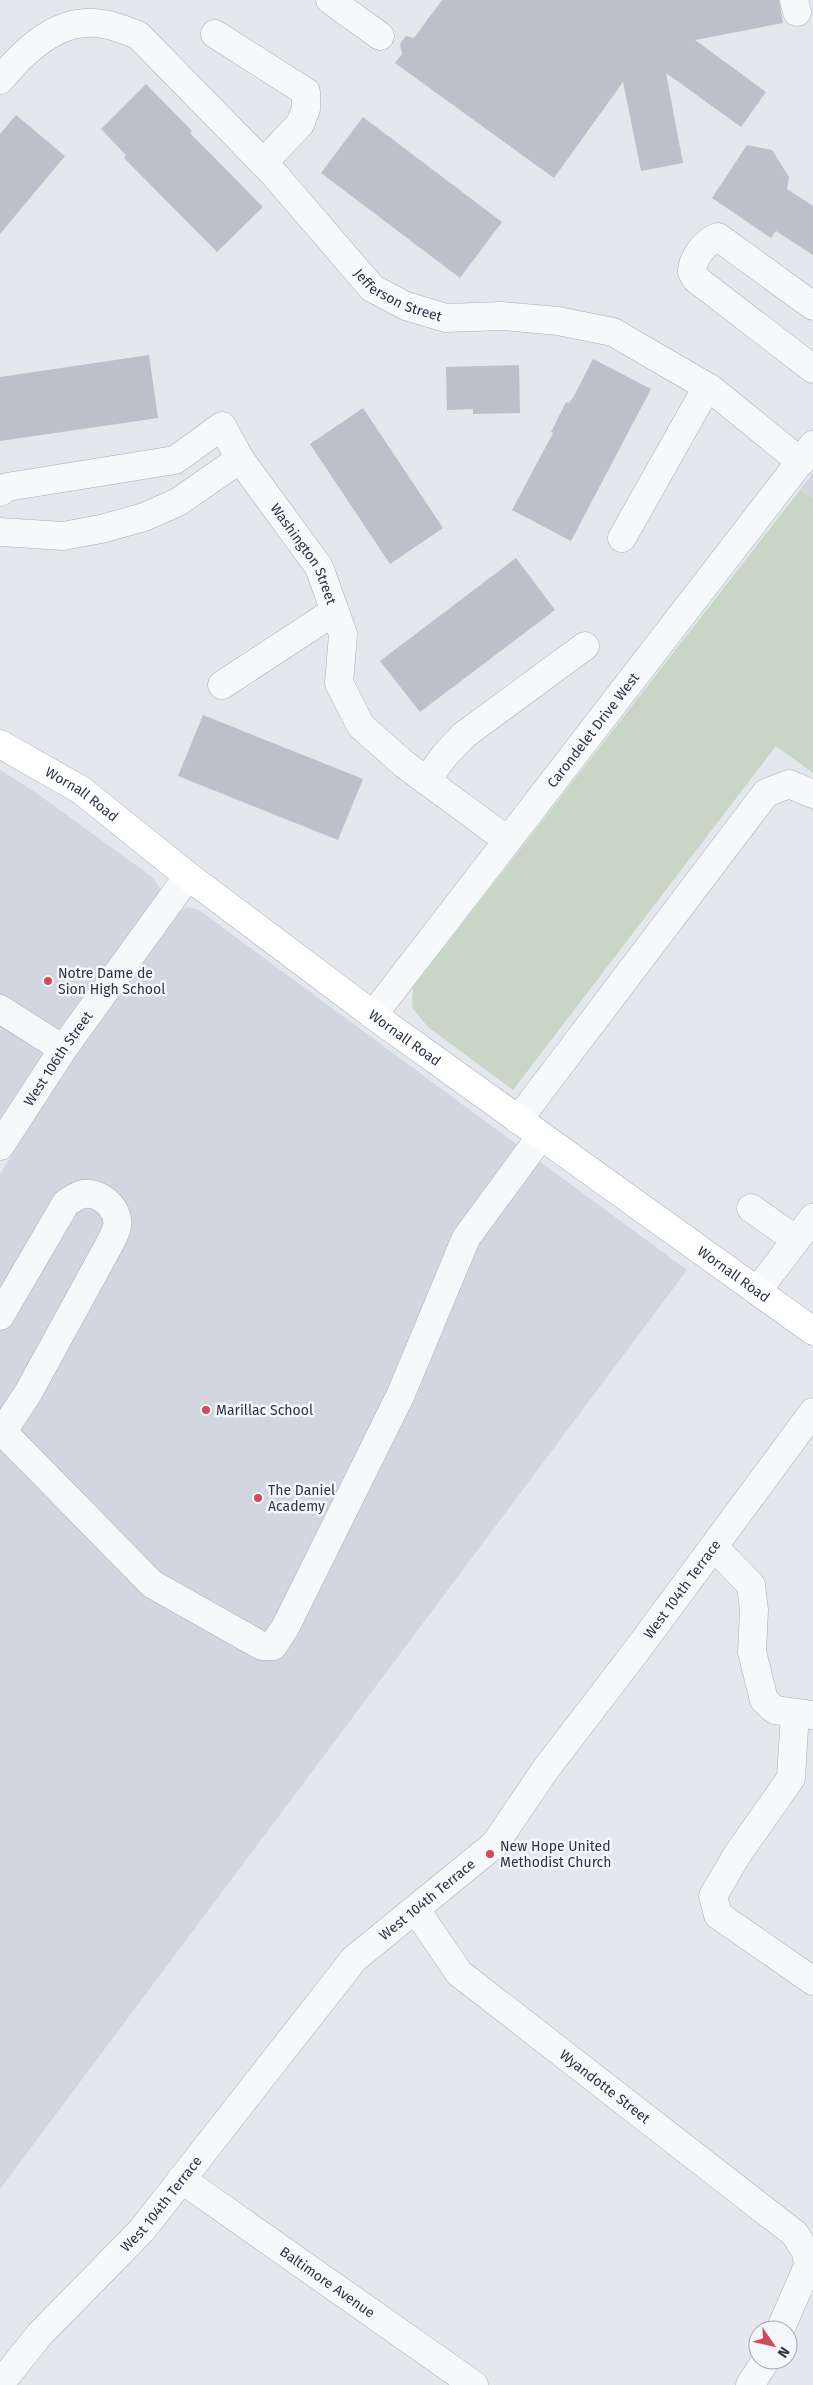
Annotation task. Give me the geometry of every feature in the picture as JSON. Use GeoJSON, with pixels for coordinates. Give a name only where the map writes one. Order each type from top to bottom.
{"type":"FeatureCollection","features":[{"type":"Feature","properties":{"kind":"main road","name":"Wornall Road"},"geometry":{"type":"LineString","coordinates":[[0,744],[81,790],[188,876],[373,1015],[813,1332]]}},
{"type":"Feature","properties":{"kind":"street"},"geometry":{"type":"LineString","coordinates":[[330,0],[380,36]]}},
{"type":"Feature","properties":{"kind":"street","name":"Jefferson Street"},"geometry":{"type":"LineString","coordinates":[[0,80],[23,54],[60,29],[85,23],[112,26],[138,35],[263,163],[372,288],[406,306],[446,318],[502,316],[558,321],[614,332],[707,387],[808,456]]}},
{"type":"Feature","properties":{"kind":"street"},"geometry":{"type":"LineString","coordinates":[[215,34],[306,92],[306,108],[300,124],[263,163]]}},
{"type":"Feature","properties":{"kind":"street"},"geometry":{"type":"LineString","coordinates":[[813,306],[718,237],[710,240],[692,264],[692,272],[696,279],[813,368]]}},
{"type":"Feature","properties":{"kind":"street"},"geometry":{"type":"LineString","coordinates":[[622,538],[707,387]]}},
{"type":"Feature","properties":{"kind":"street","name":"Washington Street"},"geometry":{"type":"LineString","coordinates":[[0,492],[7,487],[175,460],[222,426],[240,459],[320,567],[343,634],[339,683],[361,726],[404,764],[507,840]]}},
{"type":"Feature","properties":{"kind":"street","name":"Carondelet Drive West"},"geometry":{"type":"LineString","coordinates":[[373,1015],[507,840],[808,456]]}},
{"type":"Feature","properties":{"kind":"street"},"geometry":{"type":"LineString","coordinates":[[0,532],[63,536],[102,529],[144,517],[178,502],[240,459]]}},
{"type":"Feature","properties":{"kind":"street"},"geometry":{"type":"LineString","coordinates":[[222,685],[335,611]]}},
{"type":"Feature","properties":{"kind":"street"},"geometry":{"type":"LineString","coordinates":[[426,781],[464,735],[585,646]]}},
{"type":"Feature","properties":{"kind":"street"},"geometry":{"type":"LineString","coordinates":[[518,1120],[766,793],[789,784],[813,794]]}},
{"type":"Feature","properties":{"kind":"street","name":"West 106th Street"},"geometry":{"type":"LineString","coordinates":[[0,1146],[64,1049],[188,876]]}},
{"type":"Feature","properties":{"kind":"street"},"geometry":{"type":"LineString","coordinates":[[0,1009],[64,1049]]}},
{"type":"Feature","properties":{"kind":"street"},"geometry":{"type":"LineString","coordinates":[[0,1316],[66,1203],[83,1194],[99,1196],[110,1204],[116,1215],[117,1227],[109,1245],[28,1393],[1,1430],[152,1584],[262,1646],[273,1646],[286,1626],[401,1394],[466,1238],[541,1136]]}},
{"type":"Feature","properties":{"kind":"street"},"geometry":{"type":"LineString","coordinates":[[751,1208],[796,1240]]}},
{"type":"Feature","properties":{"kind":"street"},"geometry":{"type":"LineString","coordinates":[[757,1291],[813,1218]]}},
{"type":"Feature","properties":{"kind":"street","name":"West 104th Terrace"},"geometry":{"type":"LineString","coordinates":[[0,2384],[40,2334],[142,2230],[354,1959],[495,1844],[545,1770],[714,1547],[813,1412]]}},
{"type":"Feature","properties":{"kind":"street"},"geometry":{"type":"LineString","coordinates":[[714,1547],[751,1586],[754,1610],[752,1652],[764,1700],[775,1710],[804,1714],[791,1778],[737,1855],[713,1896],[718,1915],[813,1981]]}},
{"type":"Feature","properties":{"kind":"street","name":"Wyandotte Street"},"geometry":{"type":"LineString","coordinates":[[416,1910],[459,1973],[795,2234],[806,2252],[808,2266],[784,2320]]}},
{"type":"Feature","properties":{"kind":"street","name":"Baltimore Avenue"},"geometry":{"type":"LineString","coordinates":[[181,2180],[474,2385]]}},
{"type":"Feature","properties":{"kind":"street"},"geometry":{"type":"LineString","coordinates":[[750,2385],[760,2370]]}},
{"type":"Feature","properties":{"kind":"shaded area"},"geometry":{"type":"Polygon","coordinates":[[[813,473],[813,499],[800,490],[813,473]]]}},
{"type":"Feature","properties":{"kind":"shaded area","name":"Notre Dame de Sion High School"},"geometry":{"type":"Polygon","coordinates":[[[0,770],[35,792],[152,877],[160,888],[157,898],[36,1064],[0,1122],[0,770]]]}},
{"type":"Feature","properties":{"kind":"shaded area","name":"The Daniel Academy"},"geometry":{"type":"Polygon","coordinates":[[[187,907],[199,910],[687,1270],[0,2189],[0,1174],[73,1056],[176,914],[187,907]]]}},
{"type":"Feature","properties":{"kind":"green space"},"geometry":{"type":"Polygon","coordinates":[[[800,490],[813,499],[813,773],[776,746],[513,1090],[428,1027],[412,1008],[413,987],[800,490]]]}},
{"type":"Feature","properties":{"kind":"building"},"geometry":{"type":"Polygon","coordinates":[[[442,0],[779,0],[783,23],[695,40],[766,92],[741,127],[666,73],[683,163],[641,171],[623,82],[554,178],[395,63],[402,54],[400,44],[406,36],[414,38],[442,0]]]}},
{"type":"Feature","properties":{"kind":"building"},"geometry":{"type":"Polygon","coordinates":[[[146,84],[192,131],[190,133],[263,207],[217,252],[124,158],[126,155],[101,129],[146,84]]]}},
{"type":"Feature","properties":{"kind":"building"},"geometry":{"type":"Polygon","coordinates":[[[16,115],[65,156],[0,234],[0,134],[16,115]]]}},
{"type":"Feature","properties":{"kind":"building"},"geometry":{"type":"Polygon","coordinates":[[[363,117],[502,222],[460,278],[321,173],[363,117]]]}},
{"type":"Feature","properties":{"kind":"building"},"geometry":{"type":"Polygon","coordinates":[[[747,145],[772,150],[789,177],[787,189],[813,206],[813,255],[776,231],[771,238],[712,198],[747,145]]]}},
{"type":"Feature","properties":{"kind":"building"},"geometry":{"type":"Polygon","coordinates":[[[149,355],[158,418],[0,441],[0,377],[149,355]]]}},
{"type":"Feature","properties":{"kind":"building"},"geometry":{"type":"Polygon","coordinates":[[[593,359],[651,389],[571,541],[512,510],[553,433],[551,432],[566,402],[569,403],[574,396],[593,359]]]}},
{"type":"Feature","properties":{"kind":"building"},"geometry":{"type":"Polygon","coordinates":[[[519,365],[520,413],[473,414],[473,409],[447,410],[446,367],[519,365]]]}},
{"type":"Feature","properties":{"kind":"building"},"geometry":{"type":"Polygon","coordinates":[[[363,408],[443,528],[390,564],[310,444],[363,408]]]}},
{"type":"Feature","properties":{"kind":"building"},"geometry":{"type":"Polygon","coordinates":[[[516,558],[555,610],[420,712],[380,661],[516,558]]]}},
{"type":"Feature","properties":{"kind":"building"},"geometry":{"type":"Polygon","coordinates":[[[203,715],[363,779],[338,840],[178,776],[203,715]]]}},
{"type":"Feature","properties":{"kind":"place","name":"Notre Dame de Sion High School"},"geometry":{"type":"Point","coordinates":[48,981]}},
{"type":"Feature","properties":{"kind":"place","name":"Marillac School"},"geometry":{"type":"Point","coordinates":[206,1410]}},
{"type":"Feature","properties":{"kind":"place","name":"The Daniel Academy"},"geometry":{"type":"Point","coordinates":[258,1498]}},
{"type":"Feature","properties":{"kind":"place","name":"New Hope United Methodist Church"},"geometry":{"type":"Point","coordinates":[490,1854]}}]}
